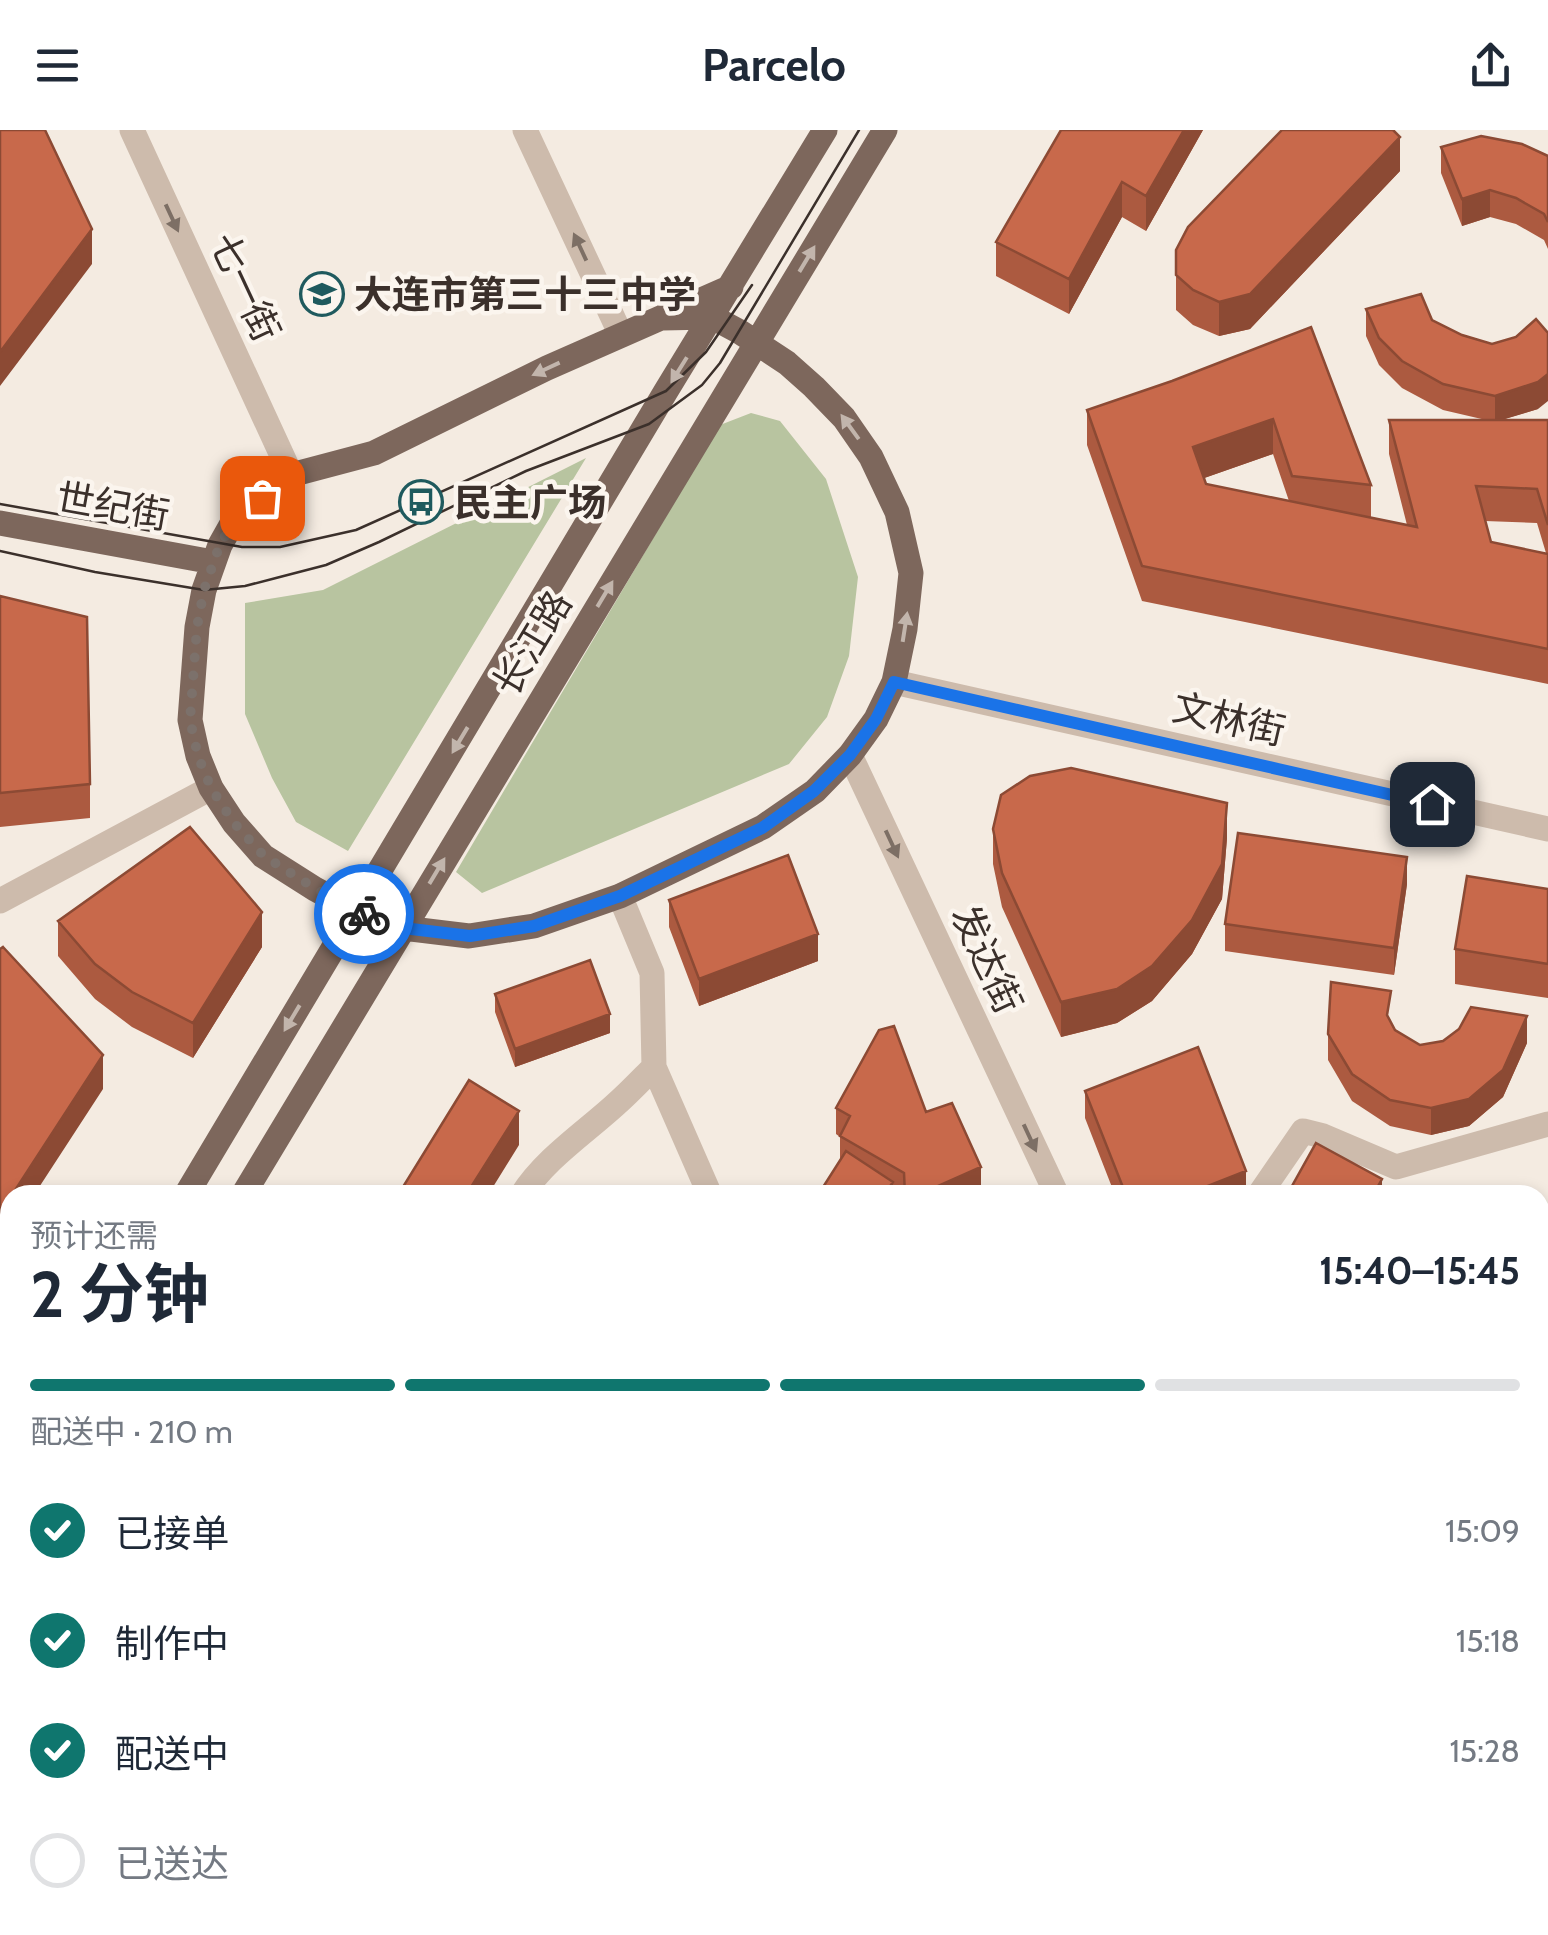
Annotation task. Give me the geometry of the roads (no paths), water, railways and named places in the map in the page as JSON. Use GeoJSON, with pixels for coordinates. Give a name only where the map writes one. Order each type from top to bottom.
{"type":"FeatureCollection","features":[{"type":"Feature","properties":{"kind":"main road","name":"长江路"},"geometry":{"type":"LineString","coordinates":[[192,1185],[825,130]]}},
{"type":"Feature","properties":{"kind":"main road","name":"长江路"},"geometry":{"type":"LineString","coordinates":[[248,1185],[885,130]]}},
{"type":"Feature","properties":{"kind":"main road"},"geometry":{"type":"LineString","coordinates":[[662,318],[712,317],[787,363],[844,418],[871,458],[898,512],[910,573],[906,629],[894,682],[876,719],[850,755],[814,791],[762,828],[620,896],[534,926],[470,936],[403,928],[356,912],[264,856],[234,823],[211,788],[190,720],[204,590],[220,544],[234,522],[291,474],[374,453],[547,368],[730,287]]}},
{"type":"Feature","properties":{"kind":"main road","name":"世纪街"},"geometry":{"type":"LineString","coordinates":[[0,523],[213,562]]}},
{"type":"Feature","properties":{"kind":"street","name":"七一街"},"geometry":{"type":"LineString","coordinates":[[132,130],[291,474]]}},
{"type":"Feature","properties":{"kind":"street"},"geometry":{"type":"LineString","coordinates":[[526,130],[621,335]]}},
{"type":"Feature","properties":{"kind":"street","name":"文林街"},"geometry":{"type":"LineString","coordinates":[[894,682],[1548,830]]}},
{"type":"Feature","properties":{"kind":"street","name":"发达街"},"geometry":{"type":"LineString","coordinates":[[850,755],[1052,1185]]}},
{"type":"Feature","properties":{"kind":"street"},"geometry":{"type":"LineString","coordinates":[[0,902],[211,788]]}},
{"type":"Feature","properties":{"kind":"street"},"geometry":{"type":"LineString","coordinates":[[620,896],[652,973],[654,1067],[706,1185]]}},
{"type":"Feature","properties":{"kind":"street"},"geometry":{"type":"LineString","coordinates":[[528,1185],[654,1067]]}},
{"type":"Feature","properties":{"kind":"street"},"geometry":{"type":"LineString","coordinates":[[1266,1185],[1303,1131],[1396,1167],[1548,1124]]}},
{"type":"Feature","properties":{"kind":"tram line"},"geometry":{"type":"LineString","coordinates":[[0,551],[204,590],[245,586],[326,565],[526,471],[649,424],[702,385],[720,363],[859,130]]}},
{"type":"Feature","properties":{"kind":"tram line"},"geometry":{"type":"LineString","coordinates":[[0,504],[242,547],[280,547],[356,530],[666,391],[706,352],[752,285]]}},
{"type":"Feature","properties":{"kind":"place","name":"大连市第三十三中学"},"geometry":{"type":"Point","coordinates":[322,294]}},
{"type":"Feature","properties":{"kind":"place","name":"民主广场"},"geometry":{"type":"Point","coordinates":[421,502]}}]}
